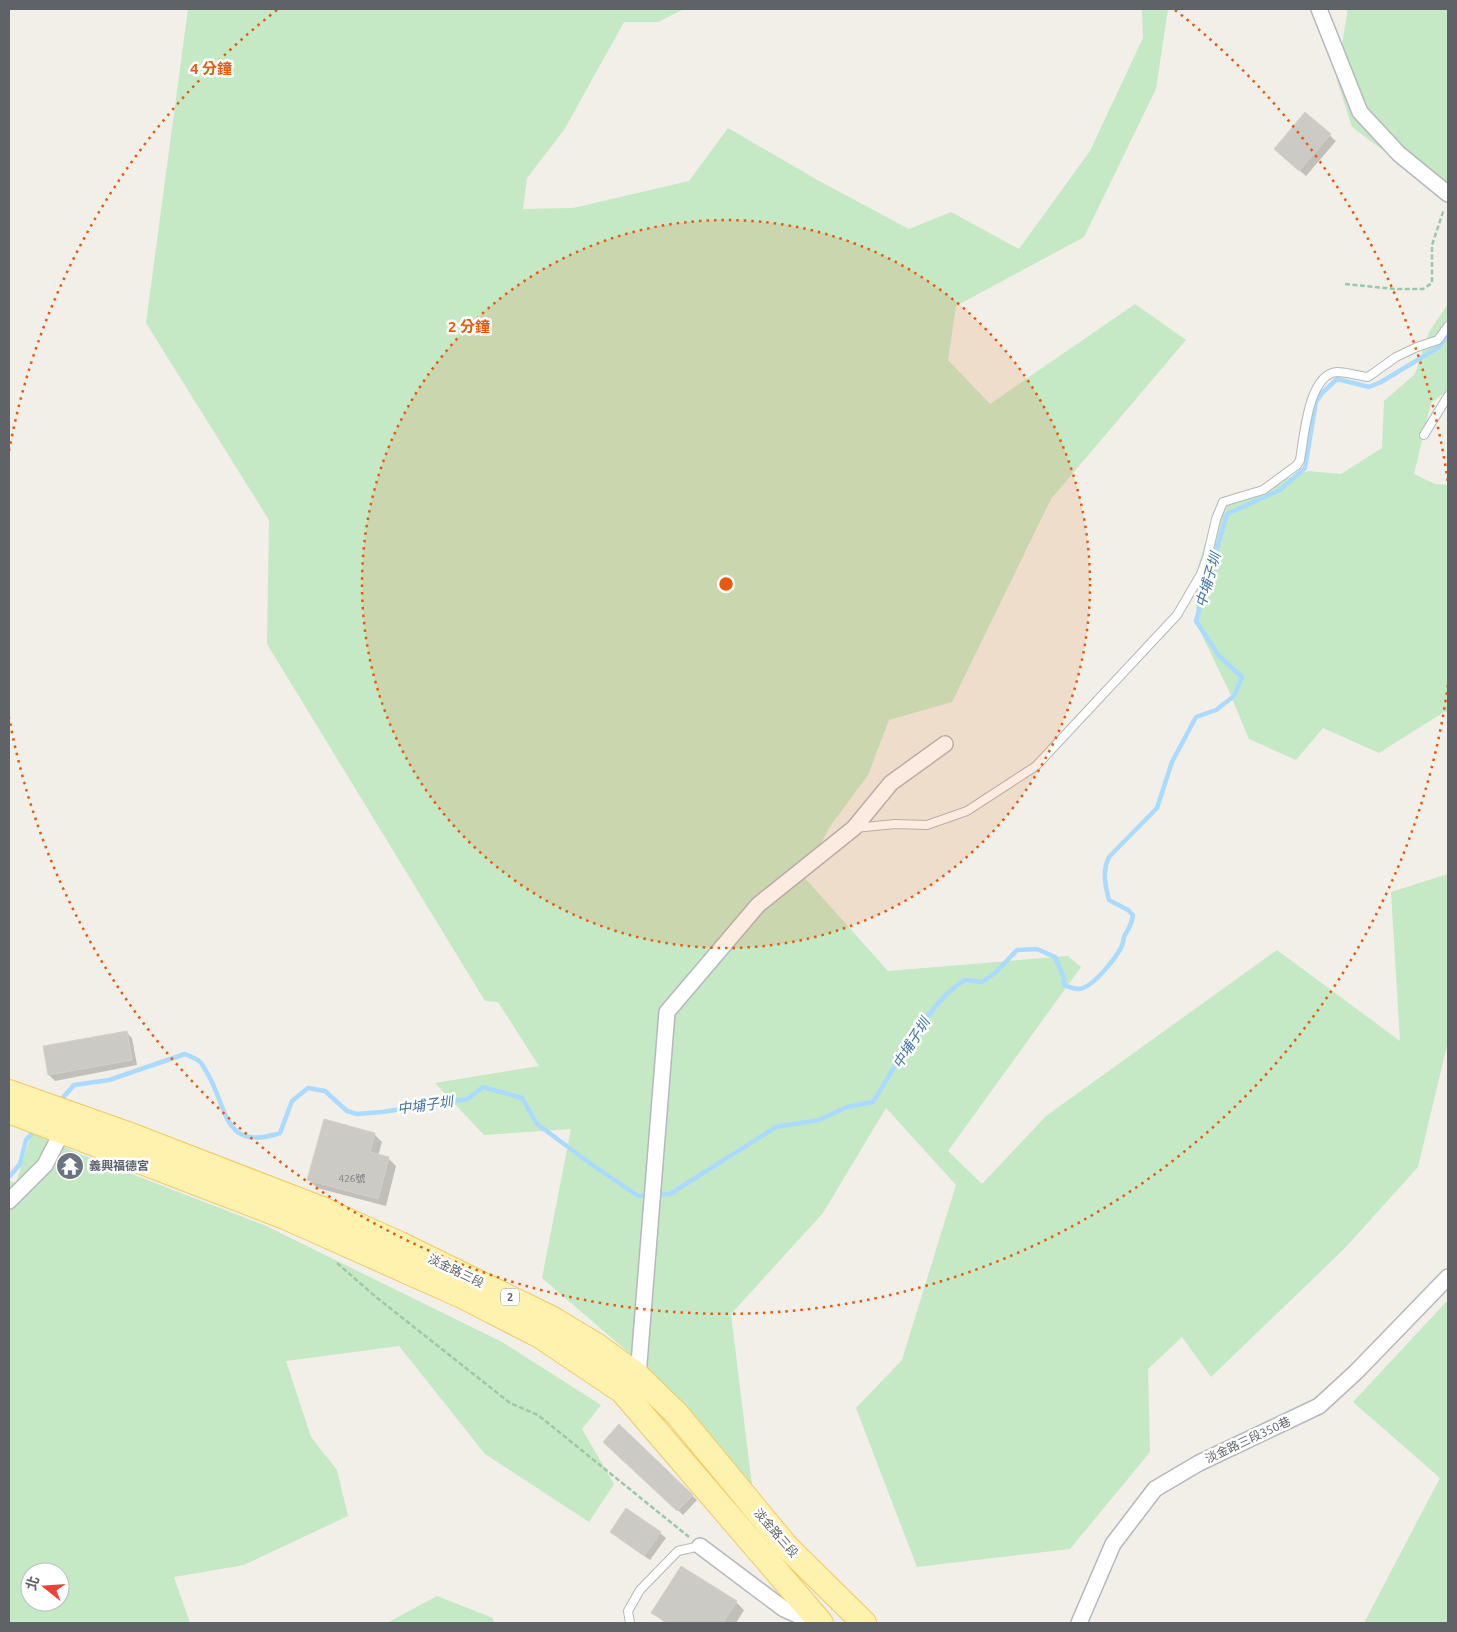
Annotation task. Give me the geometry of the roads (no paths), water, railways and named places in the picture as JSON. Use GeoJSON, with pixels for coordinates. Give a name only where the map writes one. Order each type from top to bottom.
{"type":"FeatureCollection","features":[{"type":"Feature","properties":{"kind":"main road","name":"2"},"geometry":{"type":"LineString","coordinates":[[9,1092],[24,1111],[62,1121]]}},
{"type":"Feature","properties":{"kind":"main road","name":"淡金路三段"},"geometry":{"type":"LineString","coordinates":[[62,1121],[125,1133],[322,1209],[400,1244],[553,1319],[596,1345],[630,1384],[821,1623]]}},
{"type":"Feature","properties":{"kind":"main road","name":"淡金路三段"},"geometry":{"type":"LineString","coordinates":[[630,1384],[677,1414],[787,1547],[864,1623]]}},
{"type":"Feature","properties":{"kind":"street"},"geometry":{"type":"LineString","coordinates":[[1319,9],[1360,112],[1398,154],[1448,194]]}},
{"type":"Feature","properties":{"kind":"street"},"geometry":{"type":"LineString","coordinates":[[630,1384],[667,1012],[758,905],[854,828],[891,783],[945,744]]}},
{"type":"Feature","properties":{"kind":"street"},"geometry":{"type":"LineString","coordinates":[[9,1201],[45,1164],[62,1121]]}},
{"type":"Feature","properties":{"kind":"street","name":"淡金路三段350巷"},"geometry":{"type":"LineString","coordinates":[[1079,1623],[1113,1544],[1155,1488],[1199,1463],[1318,1406],[1356,1372],[1448,1277]]}},
{"type":"Feature","properties":{"kind":"street"},"geometry":{"type":"LineString","coordinates":[[700,1546],[784,1609],[815,1623]]}},
{"type":"Feature","properties":{"kind":"lane"},"geometry":{"type":"LineString","coordinates":[[854,828],[894,824],[927,825],[967,811],[1036,766],[1177,615],[1207,558],[1216,519],[1223,502],[1263,490],[1297,465],[1300,460],[1310,401],[1322,380],[1336,372],[1368,377],[1396,358],[1438,340],[1448,326]]}},
{"type":"Feature","properties":{"kind":"lane"},"geometry":{"type":"LineString","coordinates":[[1424,435],[1448,396]]}},
{"type":"Feature","properties":{"kind":"lane"},"geometry":{"type":"LineString","coordinates":[[630,1623],[628,1611],[640,1590],[678,1551],[700,1546]]}},
{"type":"Feature","properties":{"kind":"waterway","name":"中埔子圳"},"geometry":{"type":"LineString","coordinates":[[60,1101],[74,1085],[109,1080],[185,1054],[202,1064],[213,1084],[229,1122],[236,1131],[247,1137],[261,1137],[280,1133],[292,1101],[308,1088],[325,1091],[347,1111],[357,1114],[468,1099],[483,1087],[522,1098],[537,1124],[638,1196],[670,1194],[776,1127],[819,1120],[847,1107],[873,1102],[914,1035],[939,1003],[965,980],[982,982],[995,973],[1017,950],[1037,949],[1055,957],[1064,978],[1064,985],[1078,989],[1083,988],[1104,971],[1118,953],[1122,947],[1133,915],[1128,910],[1109,900],[1105,883],[1105,873],[1109,857],[1157,808],[1172,762],[1196,717],[1216,710],[1234,696],[1242,677],[1219,656],[1196,621],[1227,514],[1280,490],[1305,468],[1316,402],[1322,393],[1337,379],[1369,387],[1381,382],[1439,347],[1448,335]]}},
{"type":"Feature","properties":{"kind":"waterway","name":"中埔子圳"},"geometry":{"type":"LineString","coordinates":[[9,1176],[20,1164],[26,1140],[35,1130]]}},
{"type":"Feature","properties":{"kind":"place","name":"義興福德宮"},"geometry":{"type":"Point","coordinates":[70,1166]}}]}
